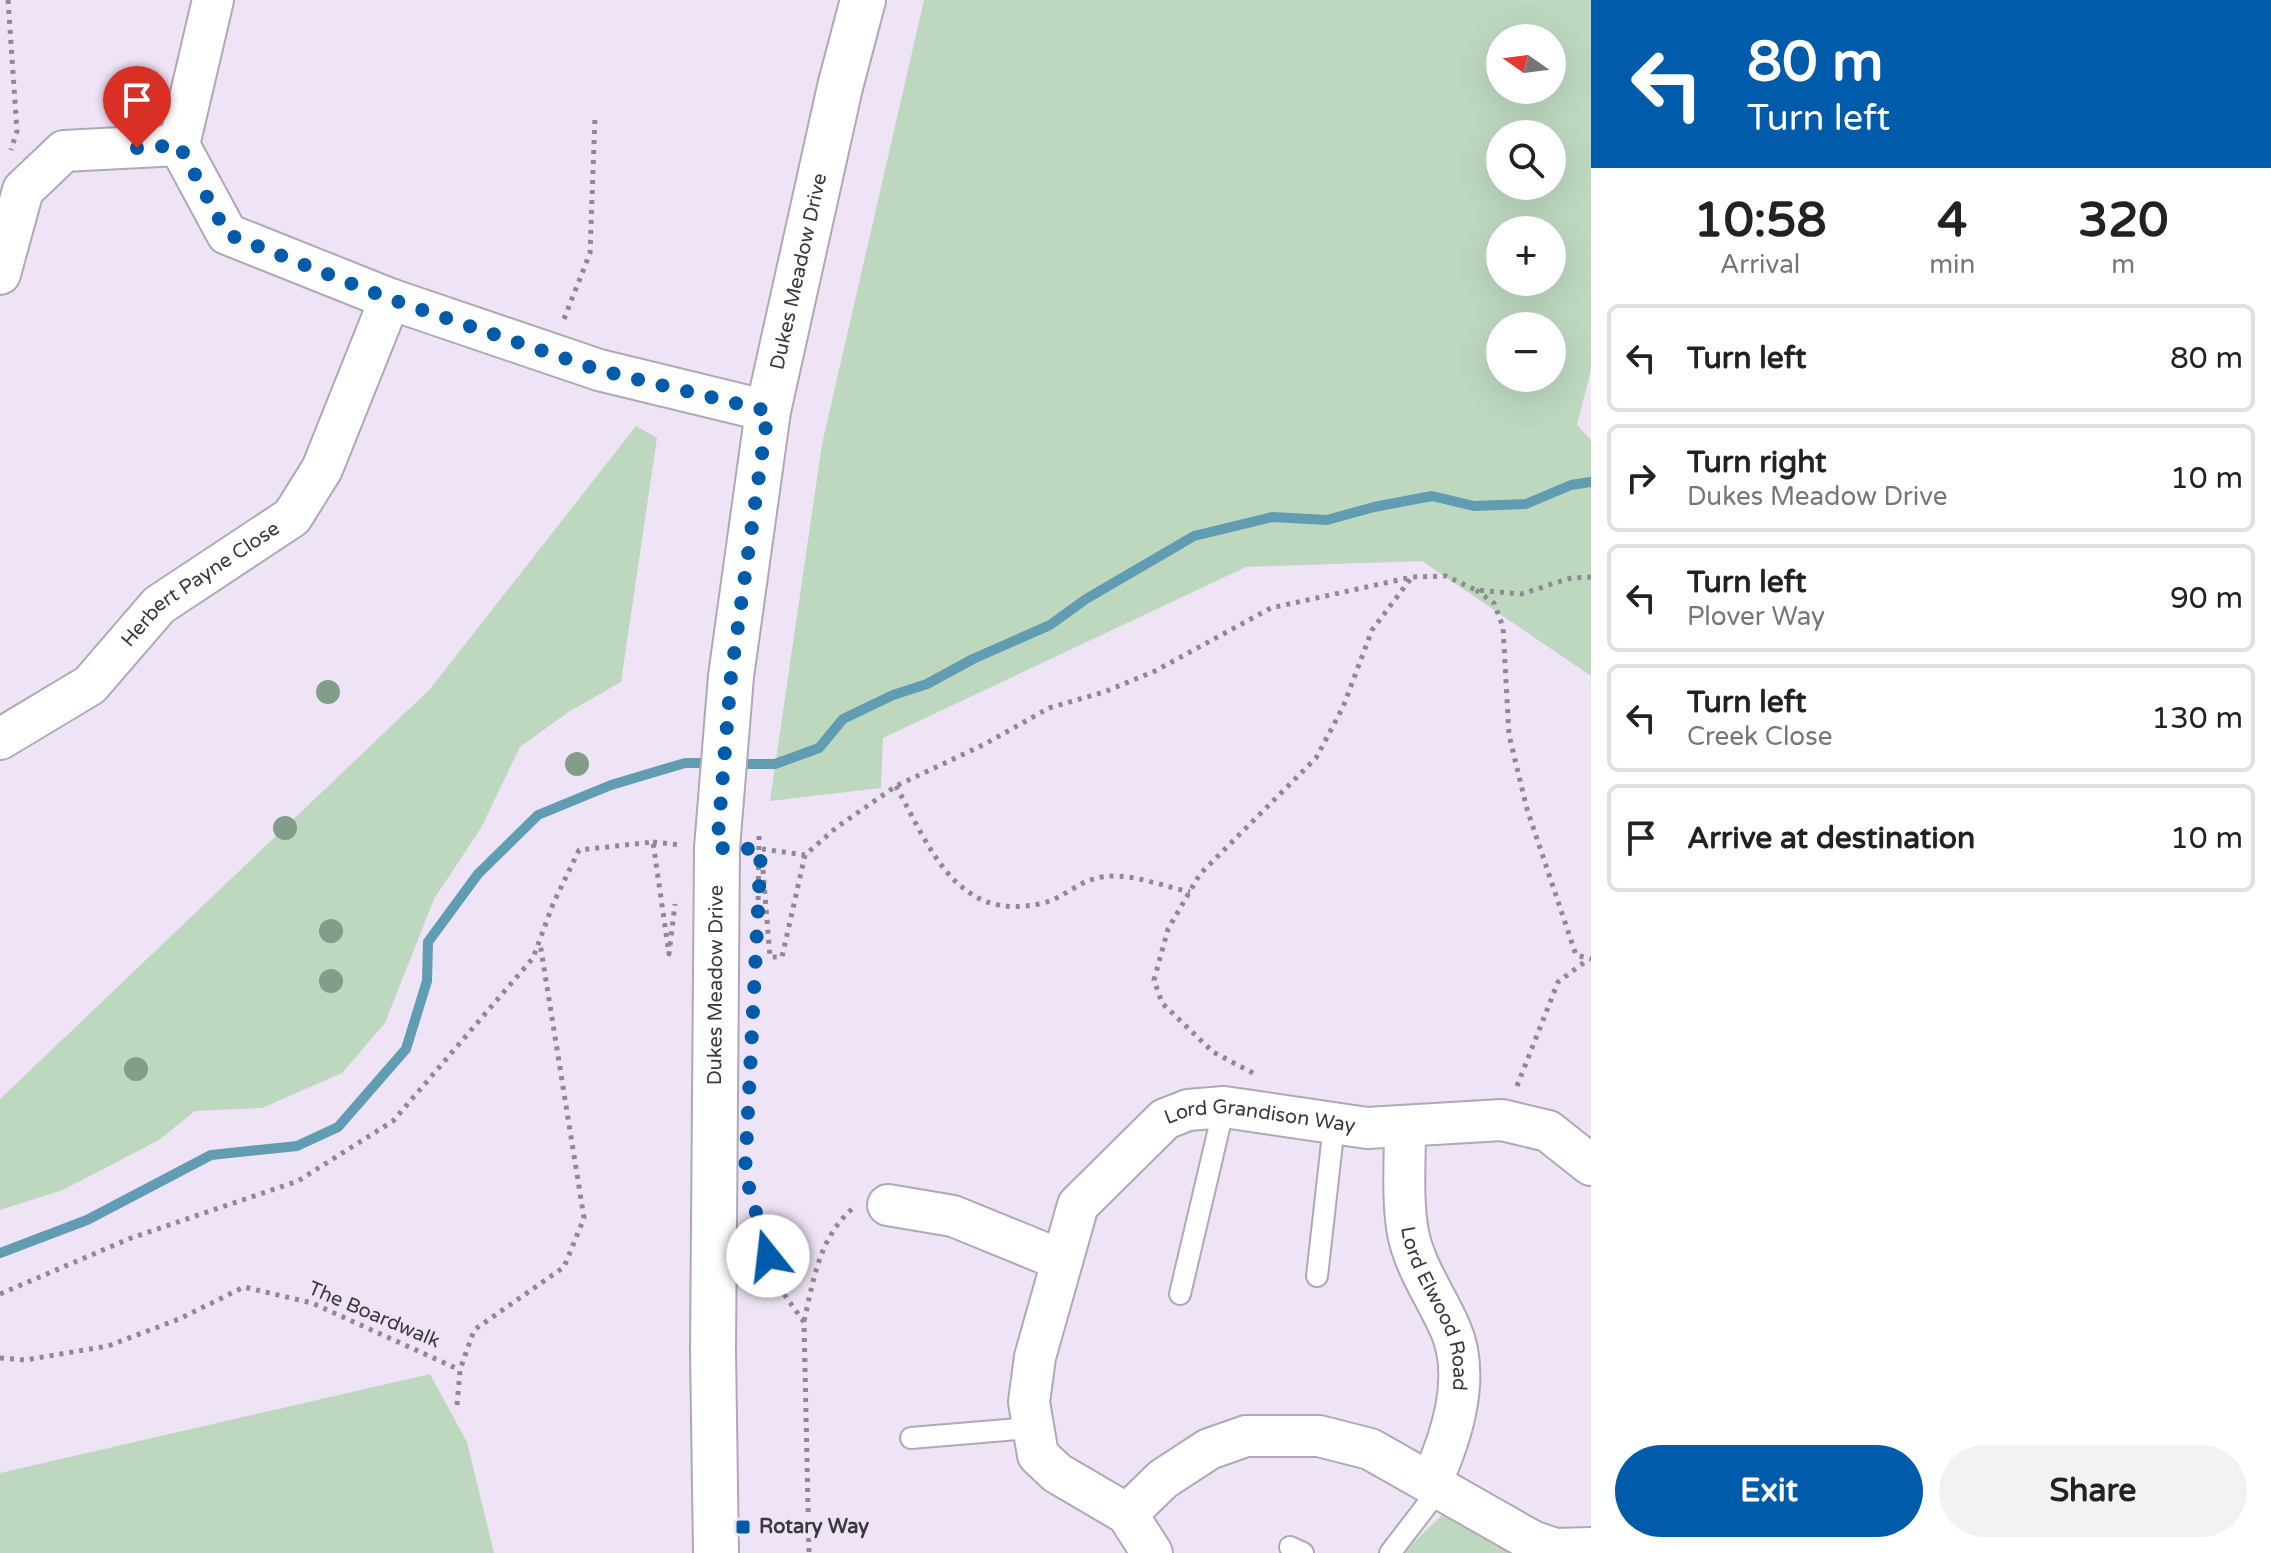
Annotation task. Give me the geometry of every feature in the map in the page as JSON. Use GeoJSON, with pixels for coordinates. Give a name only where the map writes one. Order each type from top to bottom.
{"type":"FeatureCollection","features":[{"type":"Feature","properties":{"kind":"street"},"geometry":{"type":"LineString","coordinates":[[213,0],[179,145],[227,234],[390,299],[551,353],[642,381],[768,411]]}},
{"type":"Feature","properties":{"kind":"street","name":"Dukes Meadow Drive"},"geometry":{"type":"LineString","coordinates":[[716,1553],[700,849],[731,676],[768,411],[840,87],[863,0]]}},
{"type":"Feature","properties":{"kind":"street"},"geometry":{"type":"LineString","coordinates":[[0,274],[23,190],[64,151],[179,145]]}},
{"type":"Feature","properties":{"kind":"street","name":"Herbert Payne Close"},"geometry":{"type":"LineString","coordinates":[[0,739],[90,685],[159,605],[292,517],[322,469],[390,299]]}},
{"type":"Feature","properties":{"kind":"street","name":"Lord Grandison Way"},"geometry":{"type":"LineString","coordinates":[[1152,1553],[1127,1514],[1057,1473],[1038,1455],[1029,1402],[1035,1357],[1078,1205],[1122,1158],[1165,1119],[1188,1110],[1224,1107],[1334,1125],[1405,1128],[1502,1120],[1548,1131],[1591,1165]]}},
{"type":"Feature","properties":{"kind":"street","name":"Lord Elwood Road"},"geometry":{"type":"LineString","coordinates":[[1405,1128],[1408,1233],[1424,1280],[1452,1331],[1460,1375],[1454,1416],[1436,1486]]}},
{"type":"Feature","properties":{"kind":"street"},"geometry":{"type":"LineString","coordinates":[[888,1205],[953,1216],[1061,1260]]}},
{"type":"Feature","properties":{"kind":"street"},"geometry":{"type":"LineString","coordinates":[[1127,1514],[1163,1479],[1209,1449],[1246,1436],[1319,1436],[1370,1449],[1532,1541],[1555,1549],[1591,1548]]}},
{"type":"Feature","properties":{"kind":"lane"},"geometry":{"type":"LineString","coordinates":[[1180,1294],[1224,1107]]}},
{"type":"Feature","properties":{"kind":"lane"},"geometry":{"type":"LineString","coordinates":[[1317,1276],[1334,1125]]}},
{"type":"Feature","properties":{"kind":"lane"},"geometry":{"type":"LineString","coordinates":[[911,1438],[1031,1428]]}},
{"type":"Feature","properties":{"kind":"lane"},"geometry":{"type":"LineString","coordinates":[[1390,1553],[1436,1486]]}},
{"type":"Feature","properties":{"kind":"path"},"geometry":{"type":"LineString","coordinates":[[8,0],[17,131],[9,158]]}},
{"type":"Feature","properties":{"kind":"path"},"geometry":{"type":"LineString","coordinates":[[551,353],[590,253],[595,117]]}},
{"type":"Feature","properties":{"kind":"path"},"geometry":{"type":"LineString","coordinates":[[756,822],[770,957],[782,957],[805,855],[837,827],[896,786],[985,744],[1049,708],[1104,692],[1155,671],[1271,608],[1412,577],[1446,576],[1476,590],[1494,603],[1503,627],[1509,735],[1527,809],[1576,955],[1589,960]]}},
{"type":"Feature","properties":{"kind":"path"},"geometry":{"type":"LineString","coordinates":[[1262,1077],[1213,1052],[1162,1003],[1154,980],[1168,929],[1200,874],[1316,758],[1343,707],[1372,630],[1412,577]]}},
{"type":"Feature","properties":{"kind":"path"},"geometry":{"type":"LineString","coordinates":[[1476,590],[1521,594],[1571,578],[1591,577]]}},
{"type":"Feature","properties":{"kind":"path"},"geometry":{"type":"LineString","coordinates":[[896,786],[934,854],[963,891],[998,908],[1046,902],[1079,882],[1117,876],[1190,892]]}},
{"type":"Feature","properties":{"kind":"path"},"geometry":{"type":"LineString","coordinates":[[0,1294],[131,1238],[298,1181],[393,1121],[533,958],[579,850],[653,842],[700,849],[761,849],[805,855]]}},
{"type":"Feature","properties":{"kind":"path"},"geometry":{"type":"LineString","coordinates":[[653,842],[669,954],[676,892]]}},
{"type":"Feature","properties":{"kind":"path"},"geometry":{"type":"LineString","coordinates":[[758,911],[761,849]]}},
{"type":"Feature","properties":{"kind":"path"},"geometry":{"type":"LineString","coordinates":[[457,1405],[460,1370],[474,1330],[564,1267],[584,1218],[539,940]]}},
{"type":"Feature","properties":{"kind":"path"},"geometry":{"type":"LineString","coordinates":[[1502,1120],[1558,982],[1589,960]]}},
{"type":"Feature","properties":{"kind":"path"},"geometry":{"type":"LineString","coordinates":[[753,1201],[776,1283],[804,1322]]}},
{"type":"Feature","properties":{"kind":"path"},"geometry":{"type":"LineString","coordinates":[[809,1553],[804,1322],[818,1264],[834,1225],[858,1203],[888,1205]]}},
{"type":"Feature","properties":{"kind":"path","name":"The Boardwalk"},"geometry":{"type":"LineString","coordinates":[[0,1358],[25,1360],[108,1346],[179,1319],[244,1287],[312,1303],[460,1370]]}},
{"type":"Feature","properties":{"kind":"green space"},"geometry":{"type":"Polygon","coordinates":[[[924,0],[1591,0],[1591,369],[1577,425],[1591,440],[1591,676],[1422,561],[1246,567],[883,738],[881,788],[770,801],[822,444],[924,0]]]}},
{"type":"Feature","properties":{"kind":"green space"},"geometry":{"type":"Polygon","coordinates":[[[636,426],[657,438],[621,682],[570,711],[520,747],[481,828],[434,899],[385,1023],[342,1073],[262,1108],[195,1111],[159,1140],[63,1190],[0,1210],[0,1099],[430,689],[636,426]]]}},
{"type":"Feature","properties":{"kind":"green space"},"geometry":{"type":"Polygon","coordinates":[[[430,1374],[467,1442],[494,1553],[0,1553],[0,1473],[430,1374]]]}},
{"type":"Feature","properties":{"kind":"green space"},"geometry":{"type":"Polygon","coordinates":[[[1446,1511],[1534,1553],[1403,1553],[1446,1511]]]}},
{"type":"Feature","properties":{"kind":"waterway"},"geometry":{"type":"LineString","coordinates":[[736,764],[775,764],[819,748],[843,719],[893,695],[927,684],[973,659],[1050,625],[1086,599],[1194,536],[1272,517],[1327,520],[1432,496],[1474,506],[1526,504],[1571,485],[1591,482]]}},
{"type":"Feature","properties":{"kind":"waterway"},"geometry":{"type":"LineString","coordinates":[[0,1253],[87,1220],[211,1155],[297,1146],[338,1127],[406,1049],[427,981],[428,942],[478,874],[538,815],[611,785],[685,763],[716,763]]}},
{"type":"Feature","properties":{"kind":"place","name":"Rotary Way"},"geometry":{"type":"Point","coordinates":[743,1527]}},
{"type":"Feature","properties":{"kind":"route"},"geometry":{"type":"LineString","coordinates":[[137,148],[179,145],[227,234],[390,299],[599,370],[741,407],[768,411],[731,676],[717,848],[761,849],[745,1173],[768,1256]]}}]}
